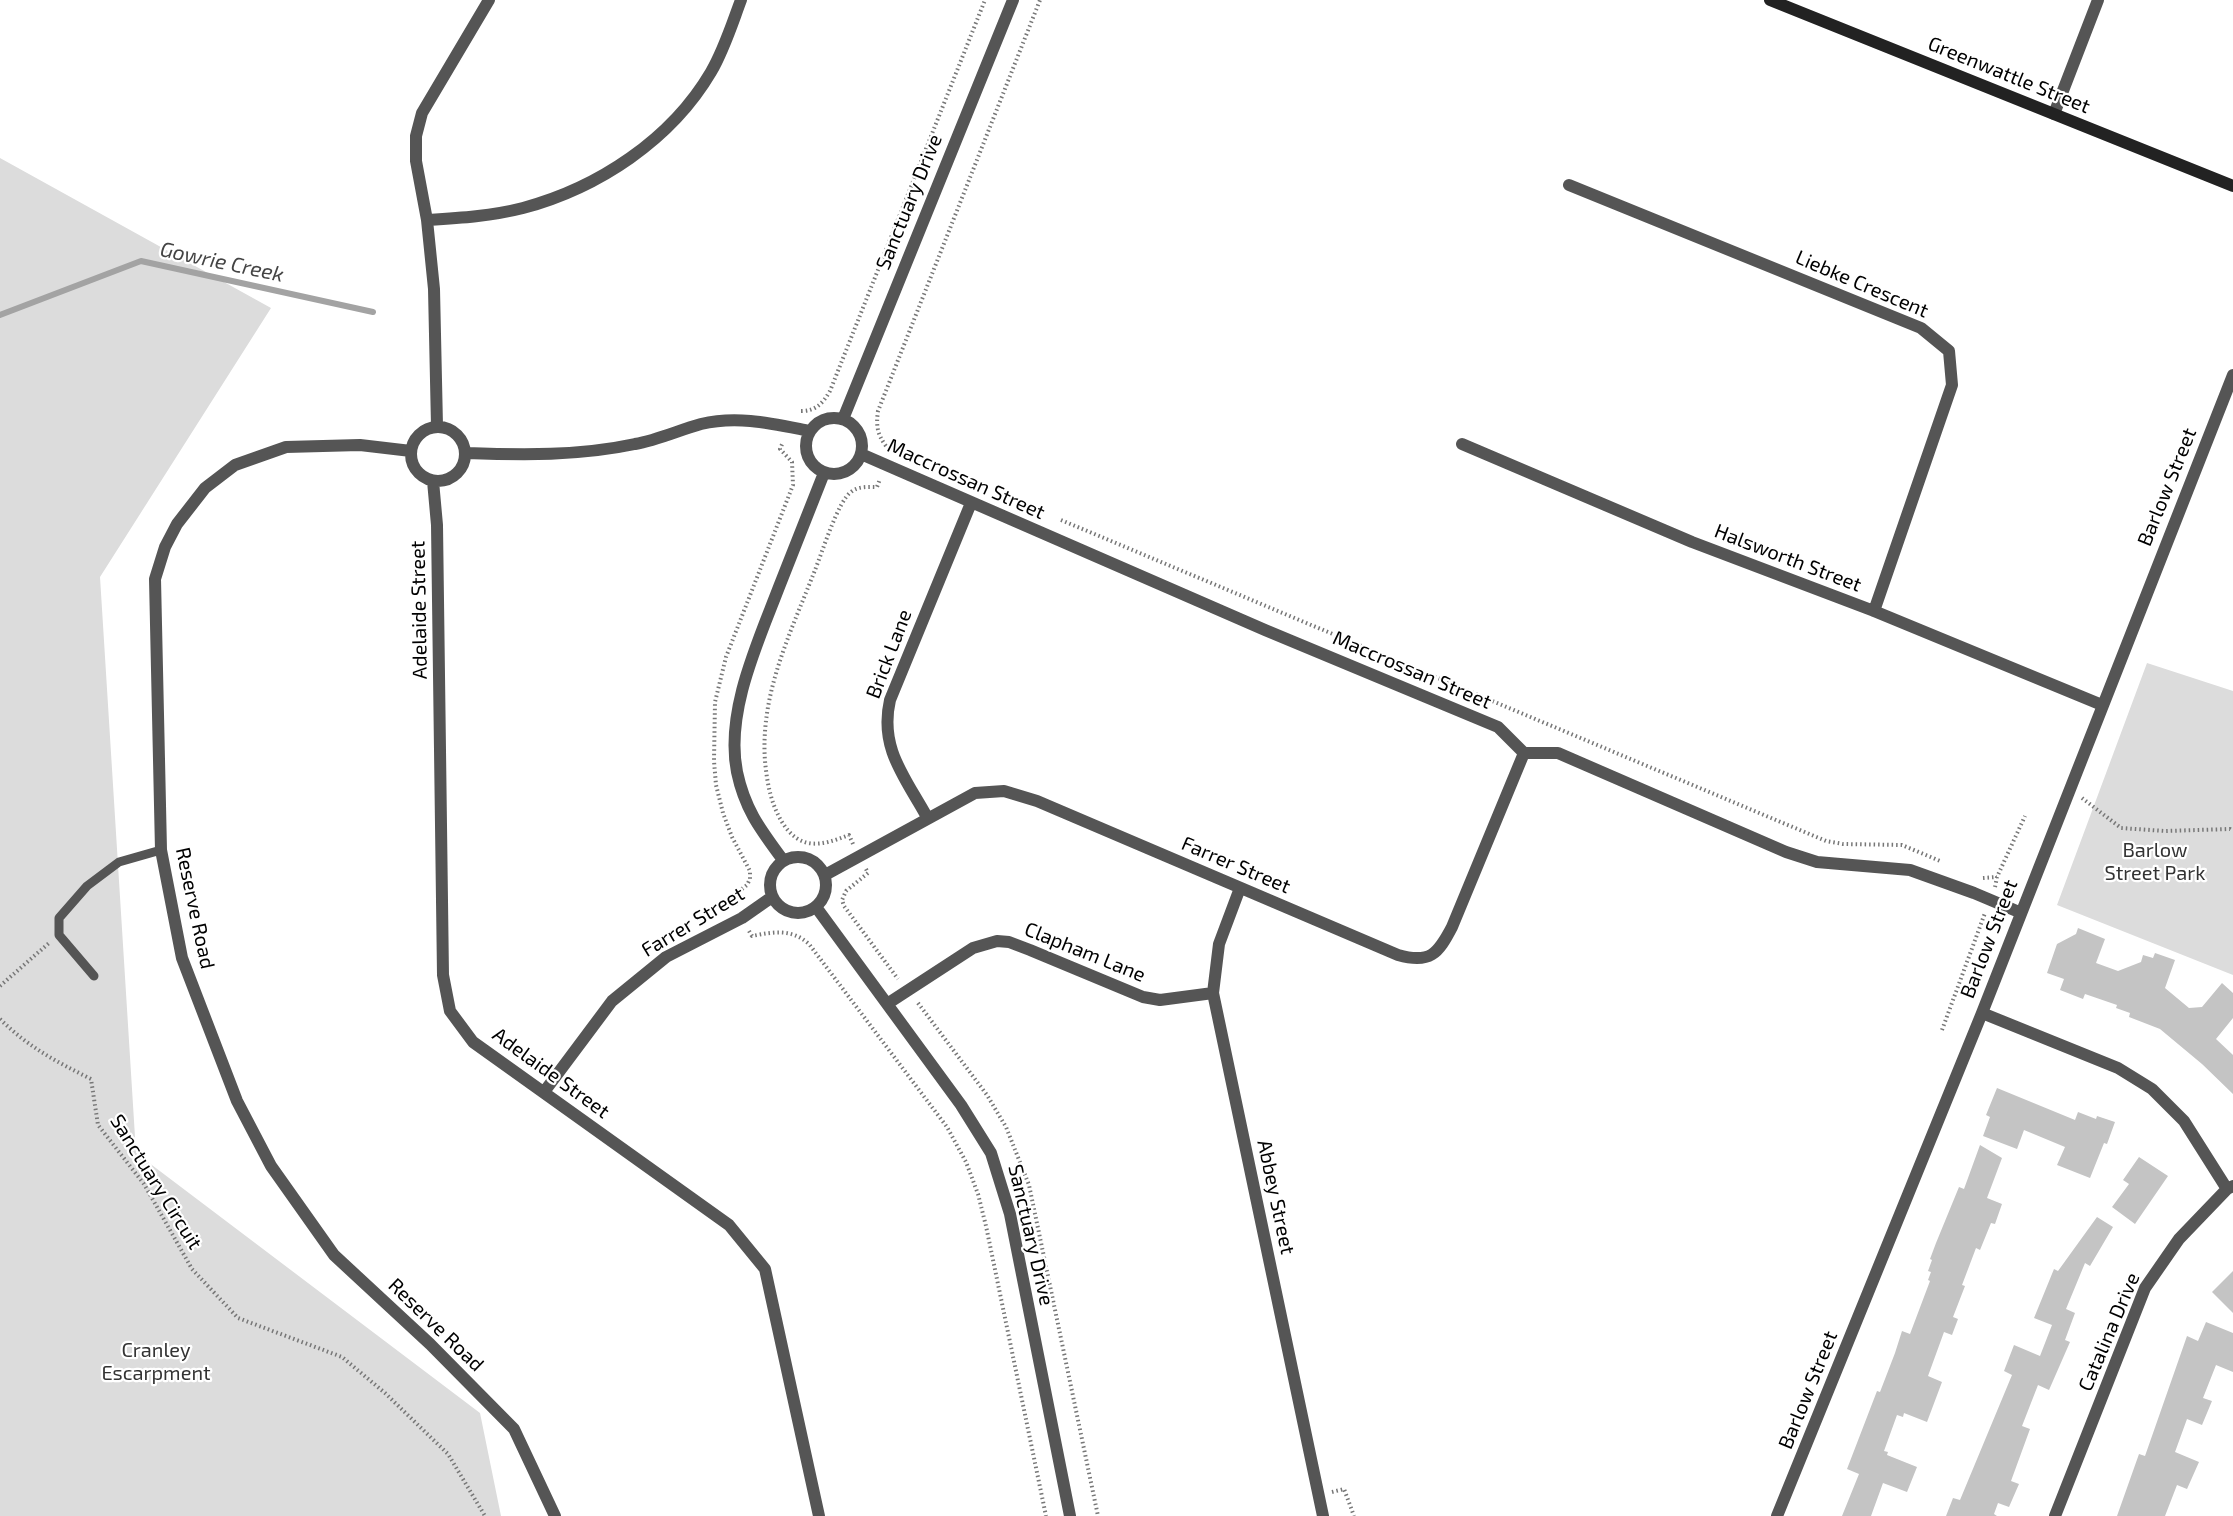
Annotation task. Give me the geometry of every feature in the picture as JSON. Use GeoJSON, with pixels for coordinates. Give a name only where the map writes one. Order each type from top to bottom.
{"type":"FeatureCollection","features":[{"type":"Feature","properties":{"kind":"main road","name":"Greenwattle Street"},"geometry":{"type":"LineString","coordinates":[[1770,0],[2233,186]]}},
{"type":"Feature","properties":{"kind":"street"},"geometry":{"type":"LineString","coordinates":[[437,426],[435,309],[428,220],[416,161],[418,124],[439,82],[489,0]]}},
{"type":"Feature","properties":{"kind":"street"},"geometry":{"type":"LineString","coordinates":[[428,220],[468,217],[523,208],[578,188],[646,148],[680,114],[712,72],[741,0]]}},
{"type":"Feature","properties":{"kind":"street","name":"Sanctuary Drive"},"geometry":{"type":"LineString","coordinates":[[843,419],[1012,0]]}},
{"type":"Feature","properties":{"kind":"street"},"geometry":{"type":"LineString","coordinates":[[2054,114],[2098,0]]}},
{"type":"Feature","properties":{"kind":"street","name":"Liebke Crescent"},"geometry":{"type":"LineString","coordinates":[[1569,185],[1921,328],[1949,351],[1952,385],[1874,611]]}},
{"type":"Feature","properties":{"kind":"street","name":"Barlow Street"},"geometry":{"type":"LineString","coordinates":[[1777,1516],[1982,1013],[2019,912],[2233,375]]}},
{"type":"Feature","properties":{"kind":"street"},"geometry":{"type":"LineString","coordinates":[[825,419],[843,419],[854,425],[860,433],[862,444],[861,454],[854,466],[846,472],[834,475],[824,473],[810,462],[806,453],[810,431],[816,423],[825,419]]}},
{"type":"Feature","properties":{"kind":"street"},"geometry":{"type":"LineString","coordinates":[[466,453],[551,455],[576,453],[635,444],[701,424],[730,420],[750,420],[810,431]]}},
{"type":"Feature","properties":{"kind":"street"},"geometry":{"type":"LineString","coordinates":[[437,426],[454,430],[464,444],[466,453],[462,468],[456,475],[442,481],[434,481],[419,473],[414,467],[411,451],[417,436],[422,431],[437,426]]}},
{"type":"Feature","properties":{"kind":"street","name":"Halsworth Street"},"geometry":{"type":"LineString","coordinates":[[1462,444],[1692,542],[1874,611],[2102,705]]}},
{"type":"Feature","properties":{"kind":"street","name":"Reserve Road"},"geometry":{"type":"LineString","coordinates":[[411,451],[360,445],[286,447],[236,465],[205,488],[177,524],[165,547],[155,579],[161,850],[182,958],[237,1101],[271,1166],[334,1256],[430,1344],[514,1429],[555,1516]]}},
{"type":"Feature","properties":{"kind":"street","name":"Maccrossan Street"},"geometry":{"type":"LineString","coordinates":[[861,454],[1264,630],[1498,727],[1524,753]]}},
{"type":"Feature","properties":{"kind":"street"},"geometry":{"type":"LineString","coordinates":[[783,860],[752,817],[738,772],[735,750],[737,728],[742,692],[755,648],[824,473]]}},
{"type":"Feature","properties":{"kind":"street","name":"Adelaide Street"},"geometry":{"type":"LineString","coordinates":[[434,481],[437,525],[443,975],[450,1011],[473,1042],[729,1225],[765,1269],[819,1516]]}},
{"type":"Feature","properties":{"kind":"street","name":"Brick Lane"},"geometry":{"type":"LineString","coordinates":[[927,818],[891,752],[886,716],[890,700],[971,503]]}},
{"type":"Feature","properties":{"kind":"street"},"geometry":{"type":"LineString","coordinates":[[1524,753],[1558,753],[1786,852],[1817,862],[1910,870],[2019,912]]}},
{"type":"Feature","properties":{"kind":"street","name":"Farrer Street"},"geometry":{"type":"LineString","coordinates":[[825,875],[975,793],[990,791],[1018,794],[1398,955],[1416,960],[1429,957],[1441,948],[1452,927],[1524,753]]}},
{"type":"Feature","properties":{"kind":"street"},"geometry":{"type":"LineString","coordinates":[[801,856],[811,859],[818,865],[825,875],[826,891],[816,907],[807,912],[788,912],[772,897],[770,878],[783,860],[801,856]]}},
{"type":"Feature","properties":{"kind":"street","name":"Abbey Street"},"geometry":{"type":"LineString","coordinates":[[1240,888],[1219,944],[1213,993],[1323,1516]]}},
{"type":"Feature","properties":{"kind":"street","name":"Farrer Street"},"geometry":{"type":"LineString","coordinates":[[543,1092],[612,1001],[666,957],[742,918],[772,897]]}},
{"type":"Feature","properties":{"kind":"street","name":"Sanctuary Drive"},"geometry":{"type":"LineString","coordinates":[[816,907],[961,1105],[991,1153],[1010,1214],[1070,1516]]}},
{"type":"Feature","properties":{"kind":"street","name":"Clapham Lane"},"geometry":{"type":"LineString","coordinates":[[887,1004],[973,948],[997,941],[1010,942],[1143,997],[1160,1000],[1213,993]]}},
{"type":"Feature","properties":{"kind":"street"},"geometry":{"type":"LineString","coordinates":[[1982,1013],[2118,1068],[2152,1089],[2184,1121],[2230,1188]]}},
{"type":"Feature","properties":{"kind":"street","name":"Catalina Drive"},"geometry":{"type":"LineString","coordinates":[[2055,1516],[2145,1288],[2179,1239],[2230,1188]]}},
{"type":"Feature","properties":{"kind":"lane"},"geometry":{"type":"LineString","coordinates":[[94,976],[59,935],[59,918],[87,886],[119,862],[161,850]]}},
{"type":"Feature","properties":{"kind":"path"},"geometry":{"type":"LineString","coordinates":[[985,0],[830,392],[815,408],[807,411],[794,411],[780,449],[792,462],[793,485],[726,657],[716,702],[714,760],[716,785],[723,813],[732,837],[750,871],[747,885],[732,897],[752,936],[787,932],[799,935],[808,944],[929,1101],[959,1147],[978,1194],[986,1226],[1046,1516]]}},
{"type":"Feature","properties":{"kind":"path"},"geometry":{"type":"LineString","coordinates":[[1040,0],[878,411],[876,424],[878,433],[887,447],[893,451],[877,487],[857,488],[850,492],[835,519],[776,669],[764,723],[764,750],[769,790],[777,814],[789,833],[798,841],[819,844],[849,835],[868,873],[846,891],[842,900],[844,906],[987,1095],[1006,1127],[1029,1185],[1098,1516]]}},
{"type":"Feature","properties":{"kind":"path"},"geometry":{"type":"LineString","coordinates":[[1061,520],[1826,841],[1843,844],[1902,845],[1948,865]]}},
{"type":"Feature","properties":{"kind":"path"},"geometry":{"type":"LineString","coordinates":[[2067,793],[2081,798],[2121,828],[2165,831],[2230,829],[2233,831]]}},
{"type":"Feature","properties":{"kind":"path"},"geometry":{"type":"LineString","coordinates":[[1942,1030],[1997,877],[2025,816]]}},
{"type":"Feature","properties":{"kind":"path"},"geometry":{"type":"LineString","coordinates":[[1978,878],[1997,877]]}},
{"type":"Feature","properties":{"kind":"path"},"geometry":{"type":"LineString","coordinates":[[0,986],[59,935]]}},
{"type":"Feature","properties":{"kind":"path","name":"Sanctuary Circuit"},"geometry":{"type":"LineString","coordinates":[[0,1020],[48,1058],[91,1079],[98,1125],[144,1184],[192,1269],[238,1318],[342,1358],[359,1371],[386,1393],[448,1454],[485,1516]]}},
{"type":"Feature","properties":{"kind":"green space","name":"Cranley Escarpment"},"geometry":{"type":"Polygon","coordinates":[[[0,158],[271,308],[100,577],[136,1153],[480,1413],[501,1516],[0,1516],[0,158]]]}},
{"type":"Feature","properties":{"kind":"green space","name":"Barlow Street Park"},"geometry":{"type":"Polygon","coordinates":[[[2147,663],[2233,691],[2233,975],[2057,905],[2147,663]]]}},
{"type":"Feature","properties":{"kind":"building"},"geometry":{"type":"Polygon","coordinates":[[[2078,928],[2105,939],[2096,963],[2118,971],[2141,962],[2143,955],[2153,958],[2155,953],[2175,960],[2165,988],[2189,1008],[2202,1007],[2222,983],[2233,993],[2233,1018],[2216,1039],[2233,1055],[2233,1094],[2160,1029],[2129,1017],[2130,1013],[2116,1008],[2117,1005],[2085,994],[2083,999],[2060,990],[2064,979],[2047,973],[2057,944],[2076,934],[2078,928]]]}},
{"type":"Feature","properties":{"kind":"building"},"geometry":{"type":"Polygon","coordinates":[[[1997,1088],[2075,1120],[2078,1112],[2096,1119],[2097,1116],[2115,1122],[2090,1178],[2057,1165],[2065,1147],[2024,1130],[2017,1149],[1983,1136],[1990,1117],[1986,1115],[1997,1088]]]}},
{"type":"Feature","properties":{"kind":"building"},"geometry":{"type":"Polygon","coordinates":[[[1980,1145],[2002,1158],[1987,1198],[2002,1204],[1995,1224],[1991,1223],[1980,1250],[1976,1248],[1953,1317],[1958,1319],[1952,1335],[1944,1332],[1928,1376],[1942,1382],[1927,1422],[1904,1413],[1903,1417],[1897,1415],[1884,1451],[1888,1452],[1887,1455],[1917,1467],[1907,1492],[1883,1483],[1871,1516],[1842,1516],[1859,1474],[1847,1469],[1877,1391],[1880,1392],[1902,1331],[1910,1334],[1930,1281],[1928,1280],[1931,1272],[1928,1271],[1932,1260],[1930,1259],[1959,1187],[1964,1189],[1980,1145]]]}},
{"type":"Feature","properties":{"kind":"building"},"geometry":{"type":"Polygon","coordinates":[[[2139,1157],[2168,1176],[2135,1224],[2112,1207],[2129,1184],[2123,1180],[2139,1157]]]}},
{"type":"Feature","properties":{"kind":"building"},"geometry":{"type":"Polygon","coordinates":[[[2097,1217],[2113,1227],[2090,1266],[2085,1263],[2066,1309],[2075,1313],[2065,1340],[2070,1342],[2049,1390],[2038,1385],[2022,1426],[2030,1429],[2011,1481],[2019,1484],[2009,1507],[1998,1503],[1994,1514],[1997,1516],[1946,1516],[1953,1498],[1960,1500],[2012,1375],[2004,1371],[2014,1345],[2040,1356],[2052,1325],[2034,1318],[2054,1269],[2058,1271],[2097,1217]]]}},
{"type":"Feature","properties":{"kind":"building"},"geometry":{"type":"Polygon","coordinates":[[[2233,1271],[2233,1313],[2212,1292],[2233,1271]]]}},
{"type":"Feature","properties":{"kind":"building"},"geometry":{"type":"Polygon","coordinates":[[[2206,1322],[2233,1333],[2233,1372],[2216,1365],[2203,1398],[2212,1401],[2202,1425],[2187,1419],[2175,1452],[2199,1462],[2187,1489],[2177,1485],[2165,1516],[2117,1516],[2139,1454],[2145,1456],[2187,1336],[2198,1341],[2206,1322]]]}},
{"type":"Feature","properties":{"kind":"waterway","name":"Gowrie Creek"},"geometry":{"type":"LineString","coordinates":[[0,315],[141,261],[373,312]]}}]}
